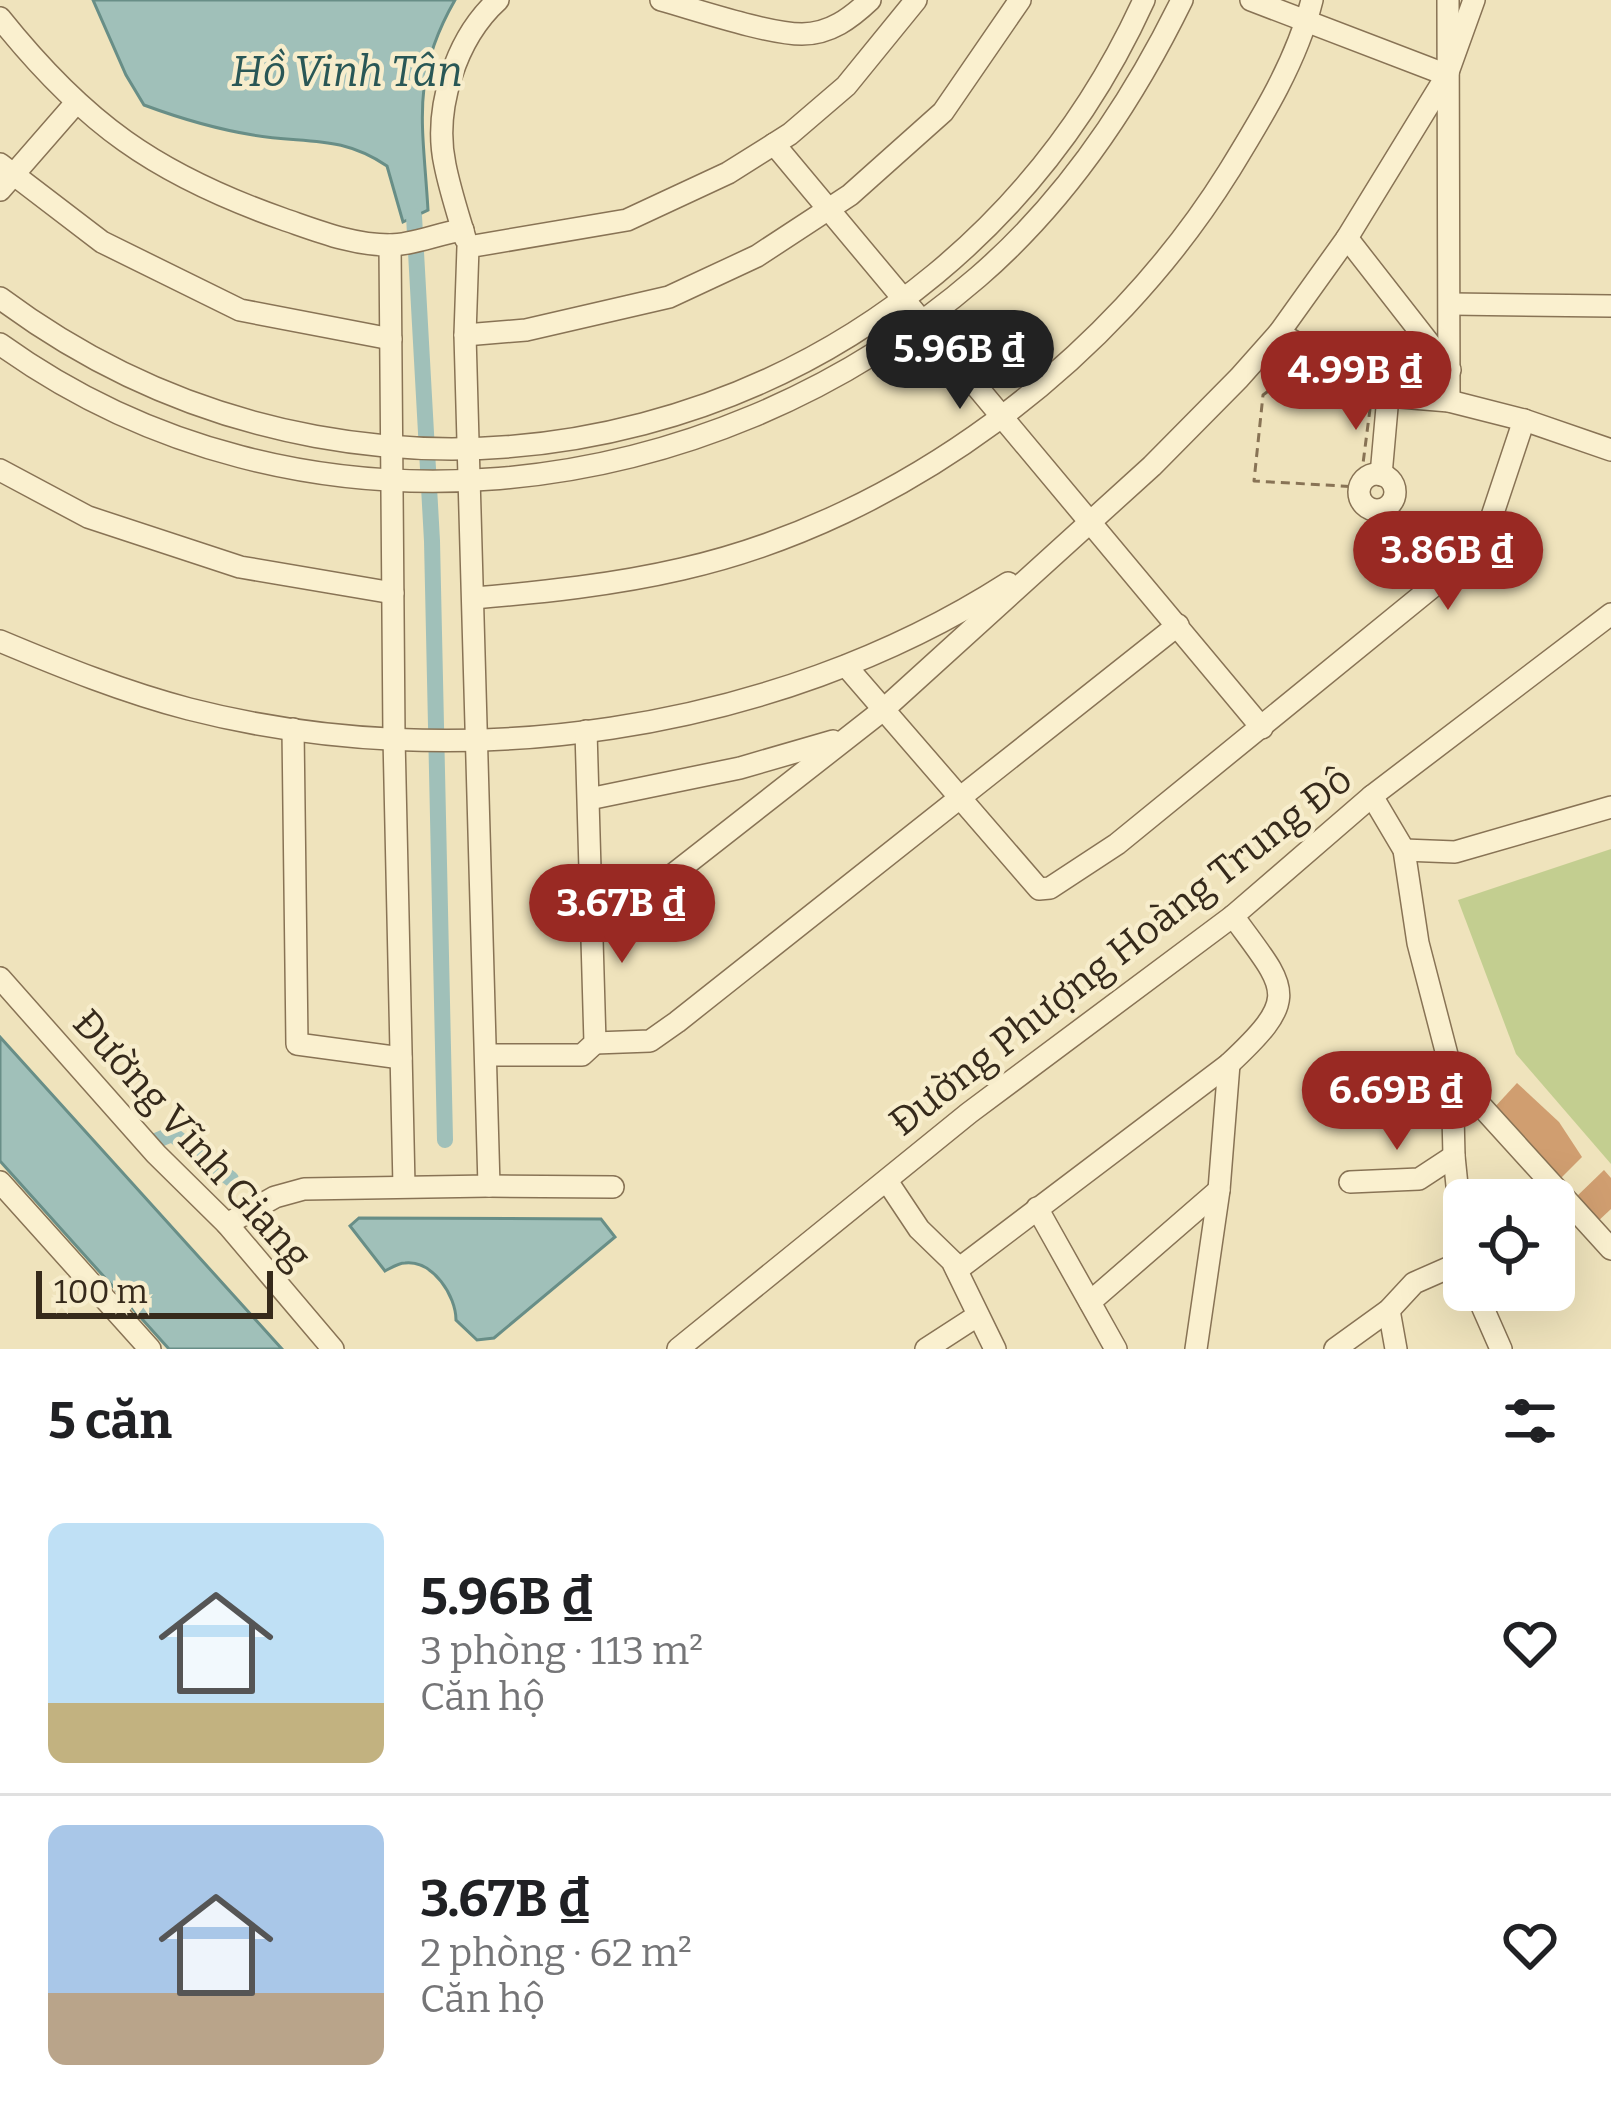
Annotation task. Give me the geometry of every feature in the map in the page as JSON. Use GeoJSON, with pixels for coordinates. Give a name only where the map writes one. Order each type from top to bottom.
{"type":"FeatureCollection","features":[{"type":"Feature","properties":{"kind":"street"},"geometry":{"type":"LineString","coordinates":[[489,1186],[487,1055],[469,737],[474,598],[462,482],[465,335],[457,237],[443,160],[446,100],[461,46],[478,18],[498,0]]}},
{"type":"Feature","properties":{"kind":"street"},"geometry":{"type":"LineString","coordinates":[[661,0],[802,34],[851,19],[870,0]]}},
{"type":"Feature","properties":{"kind":"street"},"geometry":{"type":"LineString","coordinates":[[0,18],[75,104],[156,165],[239,204],[348,241],[396,245],[627,220],[728,173],[774,144],[846,86],[916,0]]}},
{"type":"Feature","properties":{"kind":"street"},"geometry":{"type":"LineString","coordinates":[[465,335],[526,330],[669,297],[757,256],[850,195],[943,112],[1020,0]]}},
{"type":"Feature","properties":{"kind":"street"},"geometry":{"type":"LineString","coordinates":[[0,298],[38,327],[106,365],[213,411],[307,436],[461,447],[570,439],[667,418],[761,385],[849,339],[930,282],[1003,214],[1066,139],[1119,55],[1144,0]]}},
{"type":"Feature","properties":{"kind":"street"},"geometry":{"type":"LineString","coordinates":[[0,344],[74,389],[173,434],[276,464],[400,482],[462,482],[564,472],[655,452],[743,422],[827,382],[923,320],[979,276],[1045,211],[1103,138],[1153,60],[1182,0]]}},
{"type":"Feature","properties":{"kind":"street"},"geometry":{"type":"LineString","coordinates":[[1252,0],[1309,11],[1447,75]]}},
{"type":"Feature","properties":{"kind":"street"},"geometry":{"type":"LineString","coordinates":[[1448,0],[1449,401]]}},
{"type":"Feature","properties":{"kind":"street"},"geometry":{"type":"LineString","coordinates":[[593,928],[643,898],[883,710],[1166,451],[1279,333],[1347,238],[1447,75],[1474,0]]}},
{"type":"Feature","properties":{"kind":"street"},"geometry":{"type":"LineString","coordinates":[[474,598],[581,589],[686,568],[788,535],[886,490],[1001,416],[1062,369],[1138,293],[1204,210],[1261,119],[1309,11]]}},
{"type":"Feature","properties":{"kind":"street"},"geometry":{"type":"LineString","coordinates":[[75,104],[5,176],[102,242],[240,310],[391,339]]}},
{"type":"Feature","properties":{"kind":"street"},"geometry":{"type":"LineString","coordinates":[[774,144],[1262,728]]}},
{"type":"Feature","properties":{"kind":"street"},"geometry":{"type":"LineString","coordinates":[[1347,238],[1450,370]]}},
{"type":"Feature","properties":{"kind":"street"},"geometry":{"type":"LineString","coordinates":[[396,245],[391,339],[400,482],[393,593],[401,738],[404,1186]]}},
{"type":"Feature","properties":{"kind":"street"},"geometry":{"type":"LineString","coordinates":[[1451,304],[1611,306]]}},
{"type":"Feature","properties":{"kind":"street"},"geometry":{"type":"LineString","coordinates":[[1279,333],[1388,397],[1449,401],[1611,450]]}},
{"type":"Feature","properties":{"kind":"street"},"geometry":{"type":"LineString","coordinates":[[1381,475],[1388,397]]}},
{"type":"Feature","properties":{"kind":"street"},"geometry":{"type":"LineString","coordinates":[[173,434],[184,399]]}},
{"type":"Feature","properties":{"kind":"street"},"geometry":{"type":"LineString","coordinates":[[846,666],[1039,889],[1050,888],[1117,844],[1474,553],[1486,534],[1524,420]]}},
{"type":"Feature","properties":{"kind":"street"},"geometry":{"type":"LineString","coordinates":[[0,470],[88,517],[239,567],[393,593]]}},
{"type":"Feature","properties":{"kind":"street"},"geometry":{"type":"LineString","coordinates":[[1381,475],[1391,481],[1395,493],[1385,508],[1368,508],[1360,500],[1360,487],[1364,478],[1381,475]]}},
{"type":"Feature","properties":{"kind":"street"},"geometry":{"type":"LineString","coordinates":[[0,641],[92,679],[292,729],[401,738],[586,731],[728,705],[846,666],[952,616],[1072,538]]}},
{"type":"Feature","properties":{"kind":"street","name":"Đường Phượng Hoàng Trung Đô"},"geometry":{"type":"LineString","coordinates":[[678,1349],[968,1113],[1233,916],[1372,796],[1611,614]]}},
{"type":"Feature","properties":{"kind":"street"},"geometry":{"type":"LineString","coordinates":[[487,1055],[583,1055],[595,1043],[650,1041],[1178,626]]}},
{"type":"Feature","properties":{"kind":"street"},"geometry":{"type":"LineString","coordinates":[[292,729],[297,1044],[401,1058]]}},
{"type":"Feature","properties":{"kind":"street"},"geometry":{"type":"LineString","coordinates":[[586,731],[595,1043]]}},
{"type":"Feature","properties":{"kind":"street"},"geometry":{"type":"LineString","coordinates":[[589,799],[758,764],[850,736]]}},
{"type":"Feature","properties":{"kind":"street"},"geometry":{"type":"LineString","coordinates":[[1372,796],[1404,850],[1418,943],[1453,1073],[1456,1179]]}},
{"type":"Feature","properties":{"kind":"street"},"geometry":{"type":"LineString","coordinates":[[1404,850],[1455,852],[1611,807]]}},
{"type":"Feature","properties":{"kind":"street"},"geometry":{"type":"LineString","coordinates":[[957,1270],[1228,1064],[1266,1028],[1280,998],[1274,972],[1233,916]]}},
{"type":"Feature","properties":{"kind":"street","name":"Đường Vĩnh Giang"},"geometry":{"type":"LineString","coordinates":[[0,978],[156,1154],[227,1224],[333,1349]]}},
{"type":"Feature","properties":{"kind":"street"},"geometry":{"type":"LineString","coordinates":[[1196,1349],[1219,1190],[1228,1064]]}},
{"type":"Feature","properties":{"kind":"street"},"geometry":{"type":"LineString","coordinates":[[1453,1073],[1611,1250]]}},
{"type":"Feature","properties":{"kind":"street"},"geometry":{"type":"LineString","coordinates":[[1350,1182],[1419,1179],[1454,1156]]}},
{"type":"Feature","properties":{"kind":"street"},"geometry":{"type":"LineString","coordinates":[[887,1181],[919,1229],[957,1270],[995,1349]]}},
{"type":"Feature","properties":{"kind":"street"},"geometry":{"type":"LineString","coordinates":[[0,1182],[150,1349]]}},
{"type":"Feature","properties":{"kind":"street"},"geometry":{"type":"LineString","coordinates":[[227,1224],[289,1192],[320,1187],[613,1187]]}},
{"type":"Feature","properties":{"kind":"street"},"geometry":{"type":"LineString","coordinates":[[1090,1302],[1219,1190]]}},
{"type":"Feature","properties":{"kind":"street"},"geometry":{"type":"LineString","coordinates":[[1037,1208],[1116,1349]]}},
{"type":"Feature","properties":{"kind":"street"},"geometry":{"type":"LineString","coordinates":[[1335,1349],[1389,1310],[1414,1283],[1443,1268]]}},
{"type":"Feature","properties":{"kind":"street"},"geometry":{"type":"LineString","coordinates":[[1389,1310],[1396,1349]]}},
{"type":"Feature","properties":{"kind":"street"},"geometry":{"type":"LineString","coordinates":[[1484,1311],[1501,1349]]}},
{"type":"Feature","properties":{"kind":"street"},"geometry":{"type":"LineString","coordinates":[[926,1349],[977,1316]]}},
{"type":"Feature","properties":{"kind":"path"},"geometry":{"type":"LineString","coordinates":[[1274,387],[1370,401],[1360,487],[1254,482],[1263,395],[1274,387]]}},
{"type":"Feature","properties":{"kind":"green space"},"geometry":{"type":"Polygon","coordinates":[[[1611,849],[1611,1164],[1516,1054],[1458,900],[1611,849]]]}},
{"type":"Feature","properties":{"kind":"water","name":"Hồ Vinh Tân"},"geometry":{"type":"Polygon","coordinates":[[[93,0],[455,0],[425,78],[422,126],[428,210],[403,222],[387,166],[354,149],[239,133],[144,105],[93,0]]]}},
{"type":"Feature","properties":{"kind":"water"},"geometry":{"type":"Polygon","coordinates":[[[0,1037],[282,1349],[169,1349],[0,1161],[0,1037]]]}},
{"type":"Feature","properties":{"kind":"water"},"geometry":{"type":"Polygon","coordinates":[[[359,1218],[601,1219],[615,1237],[494,1338],[477,1340],[456,1320],[447,1291],[425,1267],[405,1263],[385,1271],[350,1226],[359,1218]]]}},
{"type":"Feature","properties":{"kind":"building"},"geometry":{"type":"Polygon","coordinates":[[[1517,1083],[1559,1122],[1582,1157],[1558,1179],[1493,1109],[1517,1083]]]}},
{"type":"Feature","properties":{"kind":"building"},"geometry":{"type":"Polygon","coordinates":[[[1604,1170],[1611,1178],[1611,1209],[1596,1223],[1575,1198],[1604,1170]]]}},
{"type":"Feature","properties":{"kind":"waterway"},"geometry":{"type":"LineString","coordinates":[[414,216],[432,541],[445,1140]]}},
{"type":"Feature","properties":{"kind":"waterway"},"geometry":{"type":"LineString","coordinates":[[153,1142],[172,1134],[231,1179]]}}]}
